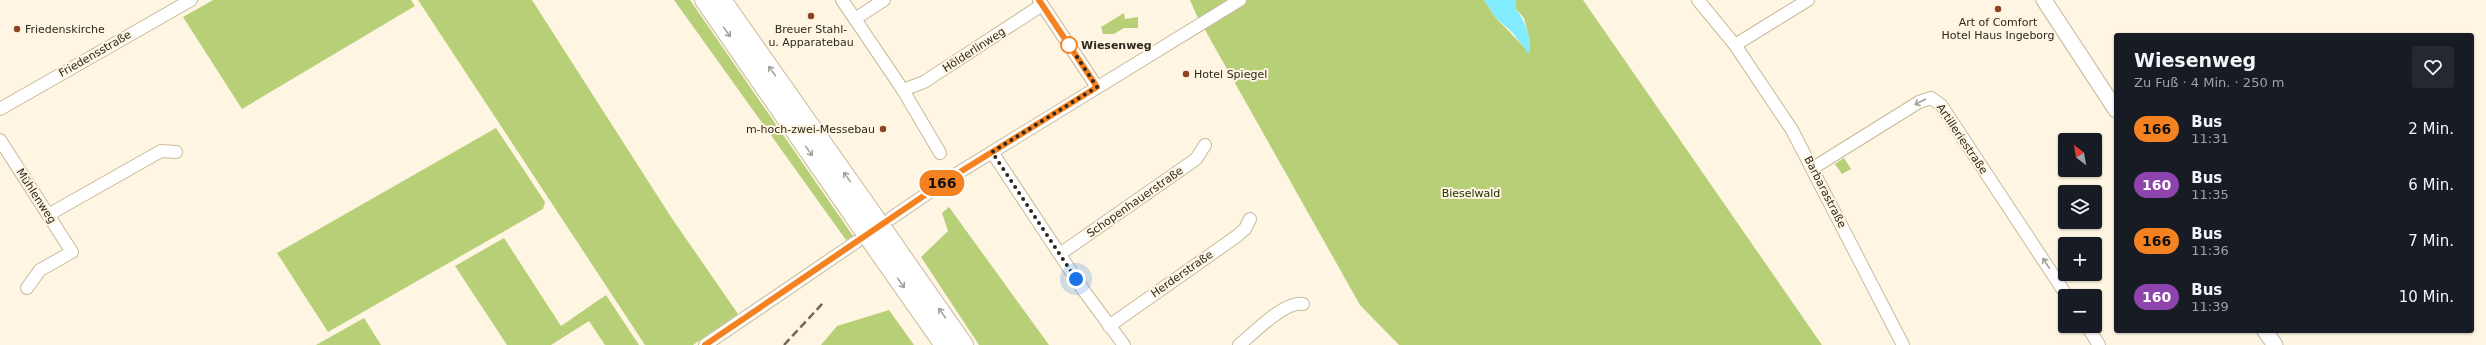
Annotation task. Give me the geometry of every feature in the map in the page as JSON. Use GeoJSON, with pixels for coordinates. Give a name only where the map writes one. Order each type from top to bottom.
{"type":"FeatureCollection","features":[{"type":"Feature","properties":{"kind":"highway"},"geometry":{"type":"LineString","coordinates":[[704,0],[862,213]]}},
{"type":"Feature","properties":{"kind":"highway"},"geometry":{"type":"LineString","coordinates":[[722,0],[885,247],[944,345]]}},
{"type":"Feature","properties":{"kind":"highway"},"geometry":{"type":"LineString","coordinates":[[885,247],[964,345]]}},
{"type":"Feature","properties":{"kind":"main road"},"geometry":{"type":"LineString","coordinates":[[2044,0],[2114,107]]}},
{"type":"Feature","properties":{"kind":"main road"},"geometry":{"type":"LineString","coordinates":[[2266,333],[2275,345]]}},
{"type":"Feature","properties":{"kind":"street","name":"Friedensstraße"},"geometry":{"type":"LineString","coordinates":[[0,109],[191,0]]}},
{"type":"Feature","properties":{"kind":"street"},"geometry":{"type":"LineString","coordinates":[[842,0],[903,90],[940,153]]}},
{"type":"Feature","properties":{"kind":"street"},"geometry":{"type":"LineString","coordinates":[[855,19],[884,0]]}},
{"type":"Feature","properties":{"kind":"street"},"geometry":{"type":"LineString","coordinates":[[705,345],[992,152],[1240,0]]}},
{"type":"Feature","properties":{"kind":"street","name":"Barbarastraße"},"geometry":{"type":"LineString","coordinates":[[1698,0],[1735,45],[1783,115],[1813,168],[1877,299],[1903,345]]}},
{"type":"Feature","properties":{"kind":"street"},"geometry":{"type":"LineString","coordinates":[[1735,45],[1808,0]]}},
{"type":"Feature","properties":{"kind":"street"},"geometry":{"type":"LineString","coordinates":[[1041,2],[1097,87]]}},
{"type":"Feature","properties":{"kind":"street","name":"Hölderlinweg"},"geometry":{"type":"LineString","coordinates":[[903,90],[924,82],[1041,2]]}},
{"type":"Feature","properties":{"kind":"street","name":"Artilleriestraße"},"geometry":{"type":"LineString","coordinates":[[1813,168],[1919,102],[1931,98],[1941,105],[2062,289]]}},
{"type":"Feature","properties":{"kind":"street","name":"Mühlenweg"},"geometry":{"type":"LineString","coordinates":[[0,140],[72,252],[40,270],[27,288]]}},
{"type":"Feature","properties":{"kind":"street","name":"Schopenhauerstraße"},"geometry":{"type":"LineString","coordinates":[[1060,254],[1196,159],[1205,145]]}},
{"type":"Feature","properties":{"kind":"street"},"geometry":{"type":"LineString","coordinates":[[48,215],[161,151],[176,152]]}},
{"type":"Feature","properties":{"kind":"street"},"geometry":{"type":"LineString","coordinates":[[992,152],[1109,326],[1124,345]]}},
{"type":"Feature","properties":{"kind":"street","name":"Herderstraße"},"geometry":{"type":"LineString","coordinates":[[1109,326],[1237,236],[1245,229],[1250,219]]}},
{"type":"Feature","properties":{"kind":"street"},"geometry":{"type":"LineString","coordinates":[[1239,345],[1284,308],[1296,303],[1303,304]]}},
{"type":"Feature","properties":{"kind":"street"},"geometry":{"type":"LineString","coordinates":[[2091,333],[2099,345]]}},
{"type":"Feature","properties":{"kind":"green space"},"geometry":{"type":"Polygon","coordinates":[[[213,0],[411,0],[415,6],[242,109],[183,17],[213,0]]]}},
{"type":"Feature","properties":{"kind":"green space"},"geometry":{"type":"Polygon","coordinates":[[[418,0],[532,0],[671,217],[738,314],[693,345],[645,345],[418,0]]]}},
{"type":"Feature","properties":{"kind":"green space"},"geometry":{"type":"Polygon","coordinates":[[[674,0],[690,0],[853,236],[846,240],[674,0]]]}},
{"type":"Feature","properties":{"kind":"green space","name":"Bieselwald"},"geometry":{"type":"Polygon","coordinates":[[[1190,0],[1484,0],[1496,18],[1525,48],[1530,41],[1524,18],[1515,8],[1516,0],[1583,0],[1822,345],[1399,345],[1360,305],[1196,14],[1190,0]]]}},
{"type":"Feature","properties":{"kind":"green space"},"geometry":{"type":"Polygon","coordinates":[[[1124,13],[1125,19],[1138,17],[1138,28],[1124,28],[1114,34],[1103,34],[1101,27],[1124,13]]]}},
{"type":"Feature","properties":{"kind":"green space"},"geometry":{"type":"Polygon","coordinates":[[[496,128],[545,202],[543,209],[328,332],[277,253],[496,128]]]}},
{"type":"Feature","properties":{"kind":"green space"},"geometry":{"type":"Polygon","coordinates":[[[1844,158],[1851,169],[1842,174],[1835,164],[1844,158]]]}},
{"type":"Feature","properties":{"kind":"green space"},"geometry":{"type":"Polygon","coordinates":[[[949,207],[1049,345],[979,345],[921,257],[948,231],[942,213],[949,207]]]}},
{"type":"Feature","properties":{"kind":"green space"},"geometry":{"type":"Polygon","coordinates":[[[504,238],[561,326],[606,295],[639,345],[605,345],[589,321],[551,345],[507,345],[455,266],[504,238]]]}},
{"type":"Feature","properties":{"kind":"green space"},"geometry":{"type":"Polygon","coordinates":[[[889,310],[914,345],[821,345],[837,326],[889,310]]]}},
{"type":"Feature","properties":{"kind":"green space"},"geometry":{"type":"Polygon","coordinates":[[[364,318],[381,345],[316,345],[364,318]]]}},
{"type":"Feature","properties":{"kind":"water"},"geometry":{"type":"Polygon","coordinates":[[[1484,0],[1516,0],[1515,8],[1522,18],[1528,34],[1530,53],[1528,53],[1513,33],[1496,18],[1484,0]]]}},
{"type":"Feature","properties":{"kind":"railway"},"geometry":{"type":"LineString","coordinates":[[784,345],[823,303]]}},
{"type":"Feature","properties":{"kind":"bus line","name":"166"},"geometry":{"type":"LineString","coordinates":[[705,345],[947,180],[1097,87],[1039,0]]}},
{"type":"Feature","properties":{"kind":"place","name":"Art of Comfort Hotel Haus Ingeborg"},"geometry":{"type":"Point","coordinates":[1998,9]}},
{"type":"Feature","properties":{"kind":"place","name":"Breuer Stahl- u. Apparatebau"},"geometry":{"type":"Point","coordinates":[811,16]}},
{"type":"Feature","properties":{"kind":"place","name":"Friedenskirche"},"geometry":{"type":"Point","coordinates":[17,29]}},
{"type":"Feature","properties":{"kind":"place","name":"Wiesenweg"},"geometry":{"type":"Point","coordinates":[1069,45]}},
{"type":"Feature","properties":{"kind":"place","name":"Hotel Spiegel"},"geometry":{"type":"Point","coordinates":[1186,74]}},
{"type":"Feature","properties":{"kind":"place","name":"m-hoch-zwei-Messebau"},"geometry":{"type":"Point","coordinates":[883,129]}},
{"type":"Feature","properties":{"kind":"route"},"geometry":{"type":"LineString","coordinates":[[1069,45],[1067,42],[1097,87],[992,152],[1031,208],[1076,279]]}}]}
